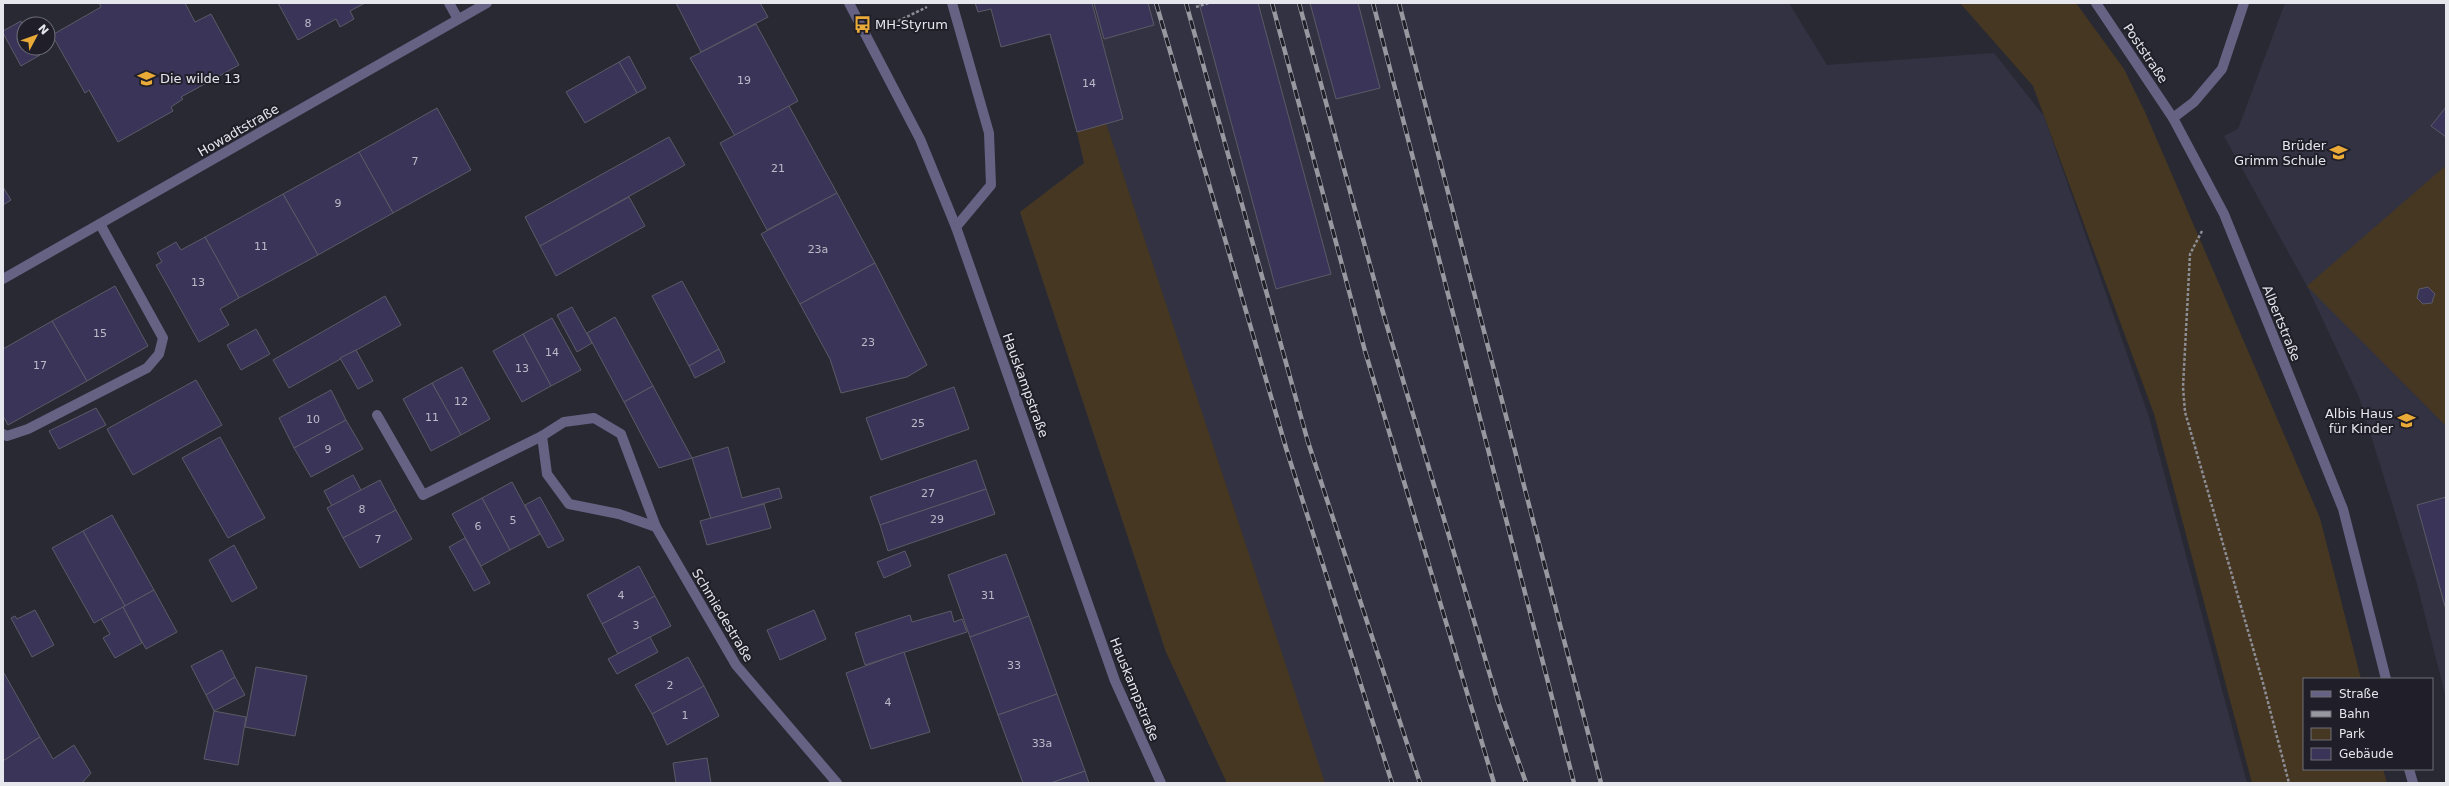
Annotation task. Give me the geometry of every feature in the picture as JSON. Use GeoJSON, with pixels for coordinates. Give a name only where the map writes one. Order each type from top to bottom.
{"type":"FeatureCollection","features":[{"type":"Feature","properties":{"kind":"street"},"geometry":{"type":"LineString","coordinates":[[449,3],[458,20]]}},
{"type":"Feature","properties":{"kind":"street","name":"Howadtstraße"},"geometry":{"type":"LineString","coordinates":[[3,279],[487,3]]}},
{"type":"Feature","properties":{"kind":"street","name":"Hauskampstraße"},"geometry":{"type":"LineString","coordinates":[[849,3],[920,139],[956,227],[1115,681],[1161,783]]}},
{"type":"Feature","properties":{"kind":"street"},"geometry":{"type":"LineString","coordinates":[[952,3],[989,133],[991,185],[956,227]]}},
{"type":"Feature","properties":{"kind":"street","name":"Poststraße"},"geometry":{"type":"LineString","coordinates":[[2096,3],[2173,118]]}},
{"type":"Feature","properties":{"kind":"street"},"geometry":{"type":"LineString","coordinates":[[2173,118],[2194,102],[2222,69],[2244,3]]}},
{"type":"Feature","properties":{"kind":"street","name":"Albertstraße"},"geometry":{"type":"LineString","coordinates":[[2173,118],[2224,214],[2343,509],[2386,678]]}},
{"type":"Feature","properties":{"kind":"street"},"geometry":{"type":"LineString","coordinates":[[3,434],[7,436],[28,429],[146,368],[159,354],[163,338],[100,224]]}},
{"type":"Feature","properties":{"kind":"street","name":"Schmiedestraße"},"geometry":{"type":"LineString","coordinates":[[377,415],[423,495],[542,436],[564,422],[594,418],[621,434],[656,527],[736,665],[837,783]]}},
{"type":"Feature","properties":{"kind":"street"},"geometry":{"type":"LineString","coordinates":[[542,436],[547,474],[569,504],[619,514],[656,527]]}},
{"type":"Feature","properties":{"kind":"street"},"geometry":{"type":"LineString","coordinates":[[2409,770],[2413,783]]}},
{"type":"Feature","properties":{"kind":"path"},"geometry":{"type":"LineString","coordinates":[[1196,6],[1209,3]]}},
{"type":"Feature","properties":{"kind":"path"},"geometry":{"type":"LineString","coordinates":[[888,17],[892,24],[930,6]]}},
{"type":"Feature","properties":{"kind":"path"},"geometry":{"type":"LineString","coordinates":[[2224,214],[2205,225],[2190,254],[2183,387],[2185,412],[2263,683],[2289,783]]}},
{"type":"Feature","properties":{"kind":"shaded area"},"geometry":{"type":"Polygon","coordinates":[[[1093,3],[1789,3],[1827,65],[1994,53],[2044,116],[2149,417],[2247,783],[1227,783],[1166,652],[1020,212],[1084,163],[1077,132],[1123,119],[1093,3]]]}},
{"type":"Feature","properties":{"kind":"shaded area"},"geometry":{"type":"Polygon","coordinates":[[[2285,3],[2446,3],[2446,698],[2417,584],[2359,397],[2307,286],[2224,136],[2238,129],[2285,3]]]}},
{"type":"Feature","properties":{"kind":"green space"},"geometry":{"type":"Polygon","coordinates":[[[1960,3],[2076,3],[2124,69],[2145,112],[2320,518],[2361,678],[2303,678],[2303,770],[2383,770],[2387,783],[2252,783],[2154,414],[2033,86],[1960,3]]]}},
{"type":"Feature","properties":{"kind":"green space"},"geometry":{"type":"Polygon","coordinates":[[[1106,123],[1325,783],[1227,783],[1166,652],[1020,212],[1084,163],[1077,132],[1106,123]]]}},
{"type":"Feature","properties":{"kind":"green space","name":"Albis Haus für Kinder"},"geometry":{"type":"Polygon","coordinates":[[[2444,167],[2446,169],[2446,426],[2307,286],[2444,167]]]}},
{"type":"Feature","properties":{"kind":"building","name":"Die wilde 13"},"geometry":{"type":"Polygon","coordinates":[[[99,3],[185,3],[195,22],[211,14],[239,65],[181,97],[183,99],[171,107],[173,111],[118,142],[89,90],[85,93],[56,42],[56,33],[101,7],[99,3]]]}},
{"type":"Feature","properties":{"kind":"building"},"geometry":{"type":"Polygon","coordinates":[[[278,3],[365,3],[350,11],[354,19],[340,27],[336,19],[298,40],[278,3]]]}},
{"type":"Feature","properties":{"kind":"building"},"geometry":{"type":"Polygon","coordinates":[[[676,3],[760,3],[768,17],[701,52],[676,3]]]}},
{"type":"Feature","properties":{"kind":"building"},"geometry":{"type":"Polygon","coordinates":[[[975,3],[1092,3],[1123,119],[1077,132],[1050,34],[1001,47],[991,9],[978,12],[975,3]]]}},
{"type":"Feature","properties":{"kind":"building"},"geometry":{"type":"Polygon","coordinates":[[[1094,3],[1148,3],[1154,25],[1104,39],[1094,3]]]}},
{"type":"Feature","properties":{"kind":"building"},"geometry":{"type":"Polygon","coordinates":[[[1199,3],[1258,3],[1331,274],[1276,289],[1199,3]]]}},
{"type":"Feature","properties":{"kind":"building"},"geometry":{"type":"Polygon","coordinates":[[[1310,3],[1358,3],[1380,88],[1336,99],[1310,3]]]}},
{"type":"Feature","properties":{"kind":"building"},"geometry":{"type":"Polygon","coordinates":[[[16,24],[16,56],[38,56],[21,66],[3,31],[16,24]]]}},
{"type":"Feature","properties":{"kind":"building"},"geometry":{"type":"Polygon","coordinates":[[[756,24],[798,101],[735,136],[690,58],[756,24]]]}},
{"type":"Feature","properties":{"kind":"building"},"geometry":{"type":"Polygon","coordinates":[[[629,56],[646,88],[637,93],[619,62],[629,56]]]}},
{"type":"Feature","properties":{"kind":"building"},"geometry":{"type":"Polygon","coordinates":[[[619,62],[637,93],[585,123],[566,92],[619,62]]]}},
{"type":"Feature","properties":{"kind":"building"},"geometry":{"type":"Polygon","coordinates":[[[789,106],[837,193],[767,230],[720,143],[789,106]]]}},
{"type":"Feature","properties":{"kind":"building"},"geometry":{"type":"Polygon","coordinates":[[[2446,107],[2446,137],[2431,126],[2446,107]]]}},
{"type":"Feature","properties":{"kind":"building"},"geometry":{"type":"Polygon","coordinates":[[[437,108],[471,170],[393,213],[359,152],[437,108]]]}},
{"type":"Feature","properties":{"kind":"building"},"geometry":{"type":"Polygon","coordinates":[[[669,137],[685,165],[540,246],[525,217],[669,137]]]}},
{"type":"Feature","properties":{"kind":"building"},"geometry":{"type":"Polygon","coordinates":[[[359,152],[393,213],[318,255],[283,194],[359,152]]]}},
{"type":"Feature","properties":{"kind":"building"},"geometry":{"type":"Polygon","coordinates":[[[3,187],[11,200],[3,205],[3,187]]]}},
{"type":"Feature","properties":{"kind":"building"},"geometry":{"type":"Polygon","coordinates":[[[837,193],[875,263],[800,304],[761,234],[837,193]]]}},
{"type":"Feature","properties":{"kind":"building"},"geometry":{"type":"Polygon","coordinates":[[[283,194],[318,255],[239,298],[205,237],[283,194]]]}},
{"type":"Feature","properties":{"kind":"building"},"geometry":{"type":"Polygon","coordinates":[[[629,197],[645,226],[556,276],[540,246],[629,197]]]}},
{"type":"Feature","properties":{"kind":"building"},"geometry":{"type":"Polygon","coordinates":[[[205,237],[239,298],[220,309],[229,325],[199,342],[156,265],[162,262],[157,253],[176,242],[181,250],[205,237]]]}},
{"type":"Feature","properties":{"kind":"building"},"geometry":{"type":"Polygon","coordinates":[[[875,263],[927,365],[907,377],[841,393],[830,359],[800,304],[875,263]]]}},
{"type":"Feature","properties":{"kind":"building"},"geometry":{"type":"Polygon","coordinates":[[[682,281],[719,349],[689,366],[652,296],[682,281]]]}},
{"type":"Feature","properties":{"kind":"building"},"geometry":{"type":"Polygon","coordinates":[[[115,286],[148,346],[87,381],[52,321],[115,286]]]}},
{"type":"Feature","properties":{"kind":"building"},"geometry":{"type":"Polygon","coordinates":[[[2428,287],[2435,294],[2432,303],[2423,304],[2417,298],[2419,289],[2428,287]]]}},
{"type":"Feature","properties":{"kind":"building"},"geometry":{"type":"Polygon","coordinates":[[[385,296],[401,325],[289,388],[273,360],[385,296]]]}},
{"type":"Feature","properties":{"kind":"building"},"geometry":{"type":"Polygon","coordinates":[[[572,307],[592,343],[577,352],[557,315],[572,307]]]}},
{"type":"Feature","properties":{"kind":"building"},"geometry":{"type":"Polygon","coordinates":[[[615,317],[653,386],[624,402],[587,333],[615,317]]]}},
{"type":"Feature","properties":{"kind":"building"},"geometry":{"type":"Polygon","coordinates":[[[552,318],[581,370],[551,386],[523,334],[552,318]]]}},
{"type":"Feature","properties":{"kind":"building"},"geometry":{"type":"Polygon","coordinates":[[[52,321],[87,381],[8,425],[3,416],[3,349],[52,321]]]}},
{"type":"Feature","properties":{"kind":"building"},"geometry":{"type":"Polygon","coordinates":[[[256,329],[270,354],[241,370],[227,345],[256,329]]]}},
{"type":"Feature","properties":{"kind":"building"},"geometry":{"type":"Polygon","coordinates":[[[523,334],[551,386],[522,402],[493,351],[523,334]]]}},
{"type":"Feature","properties":{"kind":"building"},"geometry":{"type":"Polygon","coordinates":[[[719,349],[725,362],[695,378],[689,366],[719,349]]]}},
{"type":"Feature","properties":{"kind":"building"},"geometry":{"type":"Polygon","coordinates":[[[356,350],[373,381],[358,389],[340,358],[356,350]]]}},
{"type":"Feature","properties":{"kind":"building"},"geometry":{"type":"Polygon","coordinates":[[[462,367],[490,419],[461,435],[432,383],[462,367]]]}},
{"type":"Feature","properties":{"kind":"building"},"geometry":{"type":"Polygon","coordinates":[[[196,380],[222,425],[133,475],[107,429],[196,380]]]}},
{"type":"Feature","properties":{"kind":"building"},"geometry":{"type":"Polygon","coordinates":[[[432,383],[461,435],[431,451],[403,399],[432,383]]]}},
{"type":"Feature","properties":{"kind":"building"},"geometry":{"type":"Polygon","coordinates":[[[653,386],[692,458],[659,468],[624,402],[653,386]]]}},
{"type":"Feature","properties":{"kind":"building"},"geometry":{"type":"Polygon","coordinates":[[[954,387],[969,429],[881,460],[866,418],[954,387]]]}},
{"type":"Feature","properties":{"kind":"building"},"geometry":{"type":"Polygon","coordinates":[[[331,390],[346,420],[294,448],[279,418],[331,390]]]}},
{"type":"Feature","properties":{"kind":"building"},"geometry":{"type":"Polygon","coordinates":[[[96,408],[106,425],[59,449],[49,431],[96,408]]]}},
{"type":"Feature","properties":{"kind":"building"},"geometry":{"type":"Polygon","coordinates":[[[346,420],[363,449],[311,477],[294,448],[346,420]]]}},
{"type":"Feature","properties":{"kind":"building"},"geometry":{"type":"Polygon","coordinates":[[[220,437],[265,518],[228,538],[182,458],[220,437]]]}},
{"type":"Feature","properties":{"kind":"building"},"geometry":{"type":"Polygon","coordinates":[[[728,447],[742,498],[779,488],[782,498],[711,519],[692,458],[728,447]]]}},
{"type":"Feature","properties":{"kind":"building"},"geometry":{"type":"Polygon","coordinates":[[[976,460],[986,489],[880,525],[870,497],[976,460]]]}},
{"type":"Feature","properties":{"kind":"building"},"geometry":{"type":"Polygon","coordinates":[[[353,475],[361,490],[332,506],[324,491],[353,475]]]}},
{"type":"Feature","properties":{"kind":"building"},"geometry":{"type":"Polygon","coordinates":[[[380,480],[396,510],[343,538],[327,508],[380,480]]]}},
{"type":"Feature","properties":{"kind":"building"},"geometry":{"type":"Polygon","coordinates":[[[512,482],[540,534],[510,550],[482,498],[512,482]]]}},
{"type":"Feature","properties":{"kind":"building"},"geometry":{"type":"Polygon","coordinates":[[[986,489],[995,514],[888,551],[880,525],[986,489]]]}},
{"type":"Feature","properties":{"kind":"building"},"geometry":{"type":"Polygon","coordinates":[[[540,497],[564,540],[548,548],[525,505],[540,497]]]}},
{"type":"Feature","properties":{"kind":"building"},"geometry":{"type":"Polygon","coordinates":[[[2446,497],[2446,610],[2417,505],[2446,497]]]}},
{"type":"Feature","properties":{"kind":"building"},"geometry":{"type":"Polygon","coordinates":[[[482,498],[510,550],[481,566],[452,514],[482,498]]]}},
{"type":"Feature","properties":{"kind":"building"},"geometry":{"type":"Polygon","coordinates":[[[764,504],[771,528],[707,545],[700,521],[764,504]]]}},
{"type":"Feature","properties":{"kind":"building"},"geometry":{"type":"Polygon","coordinates":[[[396,510],[412,539],[360,568],[343,538],[396,510]]]}},
{"type":"Feature","properties":{"kind":"building"},"geometry":{"type":"Polygon","coordinates":[[[112,515],[154,590],[125,606],[83,531],[112,515]]]}},
{"type":"Feature","properties":{"kind":"building"},"geometry":{"type":"Polygon","coordinates":[[[83,531],[125,606],[94,623],[52,548],[83,531]]]}},
{"type":"Feature","properties":{"kind":"building"},"geometry":{"type":"Polygon","coordinates":[[[465,538],[490,583],[474,591],[449,547],[465,538]]]}},
{"type":"Feature","properties":{"kind":"building"},"geometry":{"type":"Polygon","coordinates":[[[234,545],[257,588],[232,602],[209,560],[234,545]]]}},
{"type":"Feature","properties":{"kind":"building"},"geometry":{"type":"Polygon","coordinates":[[[905,551],[911,566],[884,578],[877,562],[905,551]]]}},
{"type":"Feature","properties":{"kind":"building"},"geometry":{"type":"Polygon","coordinates":[[[1006,554],[1029,616],[970,637],[948,575],[1006,554]]]}},
{"type":"Feature","properties":{"kind":"building"},"geometry":{"type":"Polygon","coordinates":[[[639,566],[655,596],[602,624],[587,595],[639,566]]]}},
{"type":"Feature","properties":{"kind":"building"},"geometry":{"type":"Polygon","coordinates":[[[154,590],[177,632],[146,649],[123,607],[154,590]]]}},
{"type":"Feature","properties":{"kind":"building"},"geometry":{"type":"Polygon","coordinates":[[[655,596],[671,626],[618,654],[602,624],[655,596]]]}},
{"type":"Feature","properties":{"kind":"building"},"geometry":{"type":"Polygon","coordinates":[[[123,607],[142,643],[115,658],[103,638],[110,634],[101,619],[123,607]]]}},
{"type":"Feature","properties":{"kind":"building"},"geometry":{"type":"Polygon","coordinates":[[[35,610],[54,645],[32,657],[11,618],[15,616],[17,619],[35,610]]]}},
{"type":"Feature","properties":{"kind":"building"},"geometry":{"type":"Polygon","coordinates":[[[814,610],[826,639],[780,660],[767,630],[814,610]]]}},
{"type":"Feature","properties":{"kind":"building"},"geometry":{"type":"Polygon","coordinates":[[[951,611],[954,622],[962,619],[967,632],[865,665],[855,633],[910,615],[912,622],[951,611]]]}},
{"type":"Feature","properties":{"kind":"building"},"geometry":{"type":"Polygon","coordinates":[[[1029,616],[1057,694],[998,715],[970,637],[1029,616]]]}},
{"type":"Feature","properties":{"kind":"building"},"geometry":{"type":"Polygon","coordinates":[[[650,637],[658,652],[617,674],[608,659],[650,637]]]}},
{"type":"Feature","properties":{"kind":"building"},"geometry":{"type":"Polygon","coordinates":[[[222,650],[235,677],[206,695],[191,666],[222,650]]]}},
{"type":"Feature","properties":{"kind":"building"},"geometry":{"type":"Polygon","coordinates":[[[904,652],[930,732],[871,749],[846,673],[904,652]]]}},
{"type":"Feature","properties":{"kind":"building"},"geometry":{"type":"Polygon","coordinates":[[[688,657],[704,686],[652,714],[635,685],[688,657]]]}},
{"type":"Feature","properties":{"kind":"building"},"geometry":{"type":"Polygon","coordinates":[[[256,667],[307,676],[295,736],[245,727],[256,667]]]}},
{"type":"Feature","properties":{"kind":"building"},"geometry":{"type":"Polygon","coordinates":[[[4,673],[40,737],[3,761],[3,674],[4,673]]]}},
{"type":"Feature","properties":{"kind":"building"},"geometry":{"type":"Polygon","coordinates":[[[235,677],[245,695],[214,711],[206,695],[235,677]]]}},
{"type":"Feature","properties":{"kind":"building"},"geometry":{"type":"Polygon","coordinates":[[[704,686],[719,716],[667,745],[652,714],[704,686]]]}},
{"type":"Feature","properties":{"kind":"building"},"geometry":{"type":"Polygon","coordinates":[[[1057,694],[1085,771],[1051,783],[1023,783],[998,715],[1057,694]]]}},
{"type":"Feature","properties":{"kind":"building"},"geometry":{"type":"Polygon","coordinates":[[[214,711],[246,717],[238,765],[204,759],[214,711]]]}},
{"type":"Feature","properties":{"kind":"building"},"geometry":{"type":"Polygon","coordinates":[[[40,737],[53,759],[74,745],[91,773],[82,783],[3,783],[3,761],[40,737]]]}},
{"type":"Feature","properties":{"kind":"building"},"geometry":{"type":"Polygon","coordinates":[[[707,758],[711,783],[676,783],[673,763],[707,758]]]}},
{"type":"Feature","properties":{"kind":"building"},"geometry":{"type":"Polygon","coordinates":[[[1085,771],[1089,783],[1051,783],[1085,771]]]}},
{"type":"Feature","properties":{"kind":"railway"},"geometry":{"type":"LineString","coordinates":[[1156,3],[1286,448],[1392,783]]}},
{"type":"Feature","properties":{"kind":"railway"},"geometry":{"type":"LineString","coordinates":[[1186,3],[1308,442],[1420,783]]}},
{"type":"Feature","properties":{"kind":"railway"},"geometry":{"type":"LineString","coordinates":[[1272,3],[1365,351],[1494,783]]}},
{"type":"Feature","properties":{"kind":"railway"},"geometry":{"type":"LineString","coordinates":[[1299,3],[1382,309],[1498,702],[1526,783]]}},
{"type":"Feature","properties":{"kind":"railway"},"geometry":{"type":"LineString","coordinates":[[1373,3],[1574,783]]}},
{"type":"Feature","properties":{"kind":"railway"},"geometry":{"type":"LineString","coordinates":[[1399,3],[1601,783]]}},
{"type":"Feature","properties":{"kind":"place","name":"MH-Styrum"},"geometry":{"type":"Point","coordinates":[862,24]}},
{"type":"Feature","properties":{"kind":"place","name":"Die wilde 13"},"geometry":{"type":"Point","coordinates":[147,78]}},
{"type":"Feature","properties":{"kind":"place","name":"Brüder Grimm Schule"},"geometry":{"type":"Point","coordinates":[2339,152]}},
{"type":"Feature","properties":{"kind":"place","name":"Albis Haus für Kinder"},"geometry":{"type":"Point","coordinates":[2406,420]}}]}
